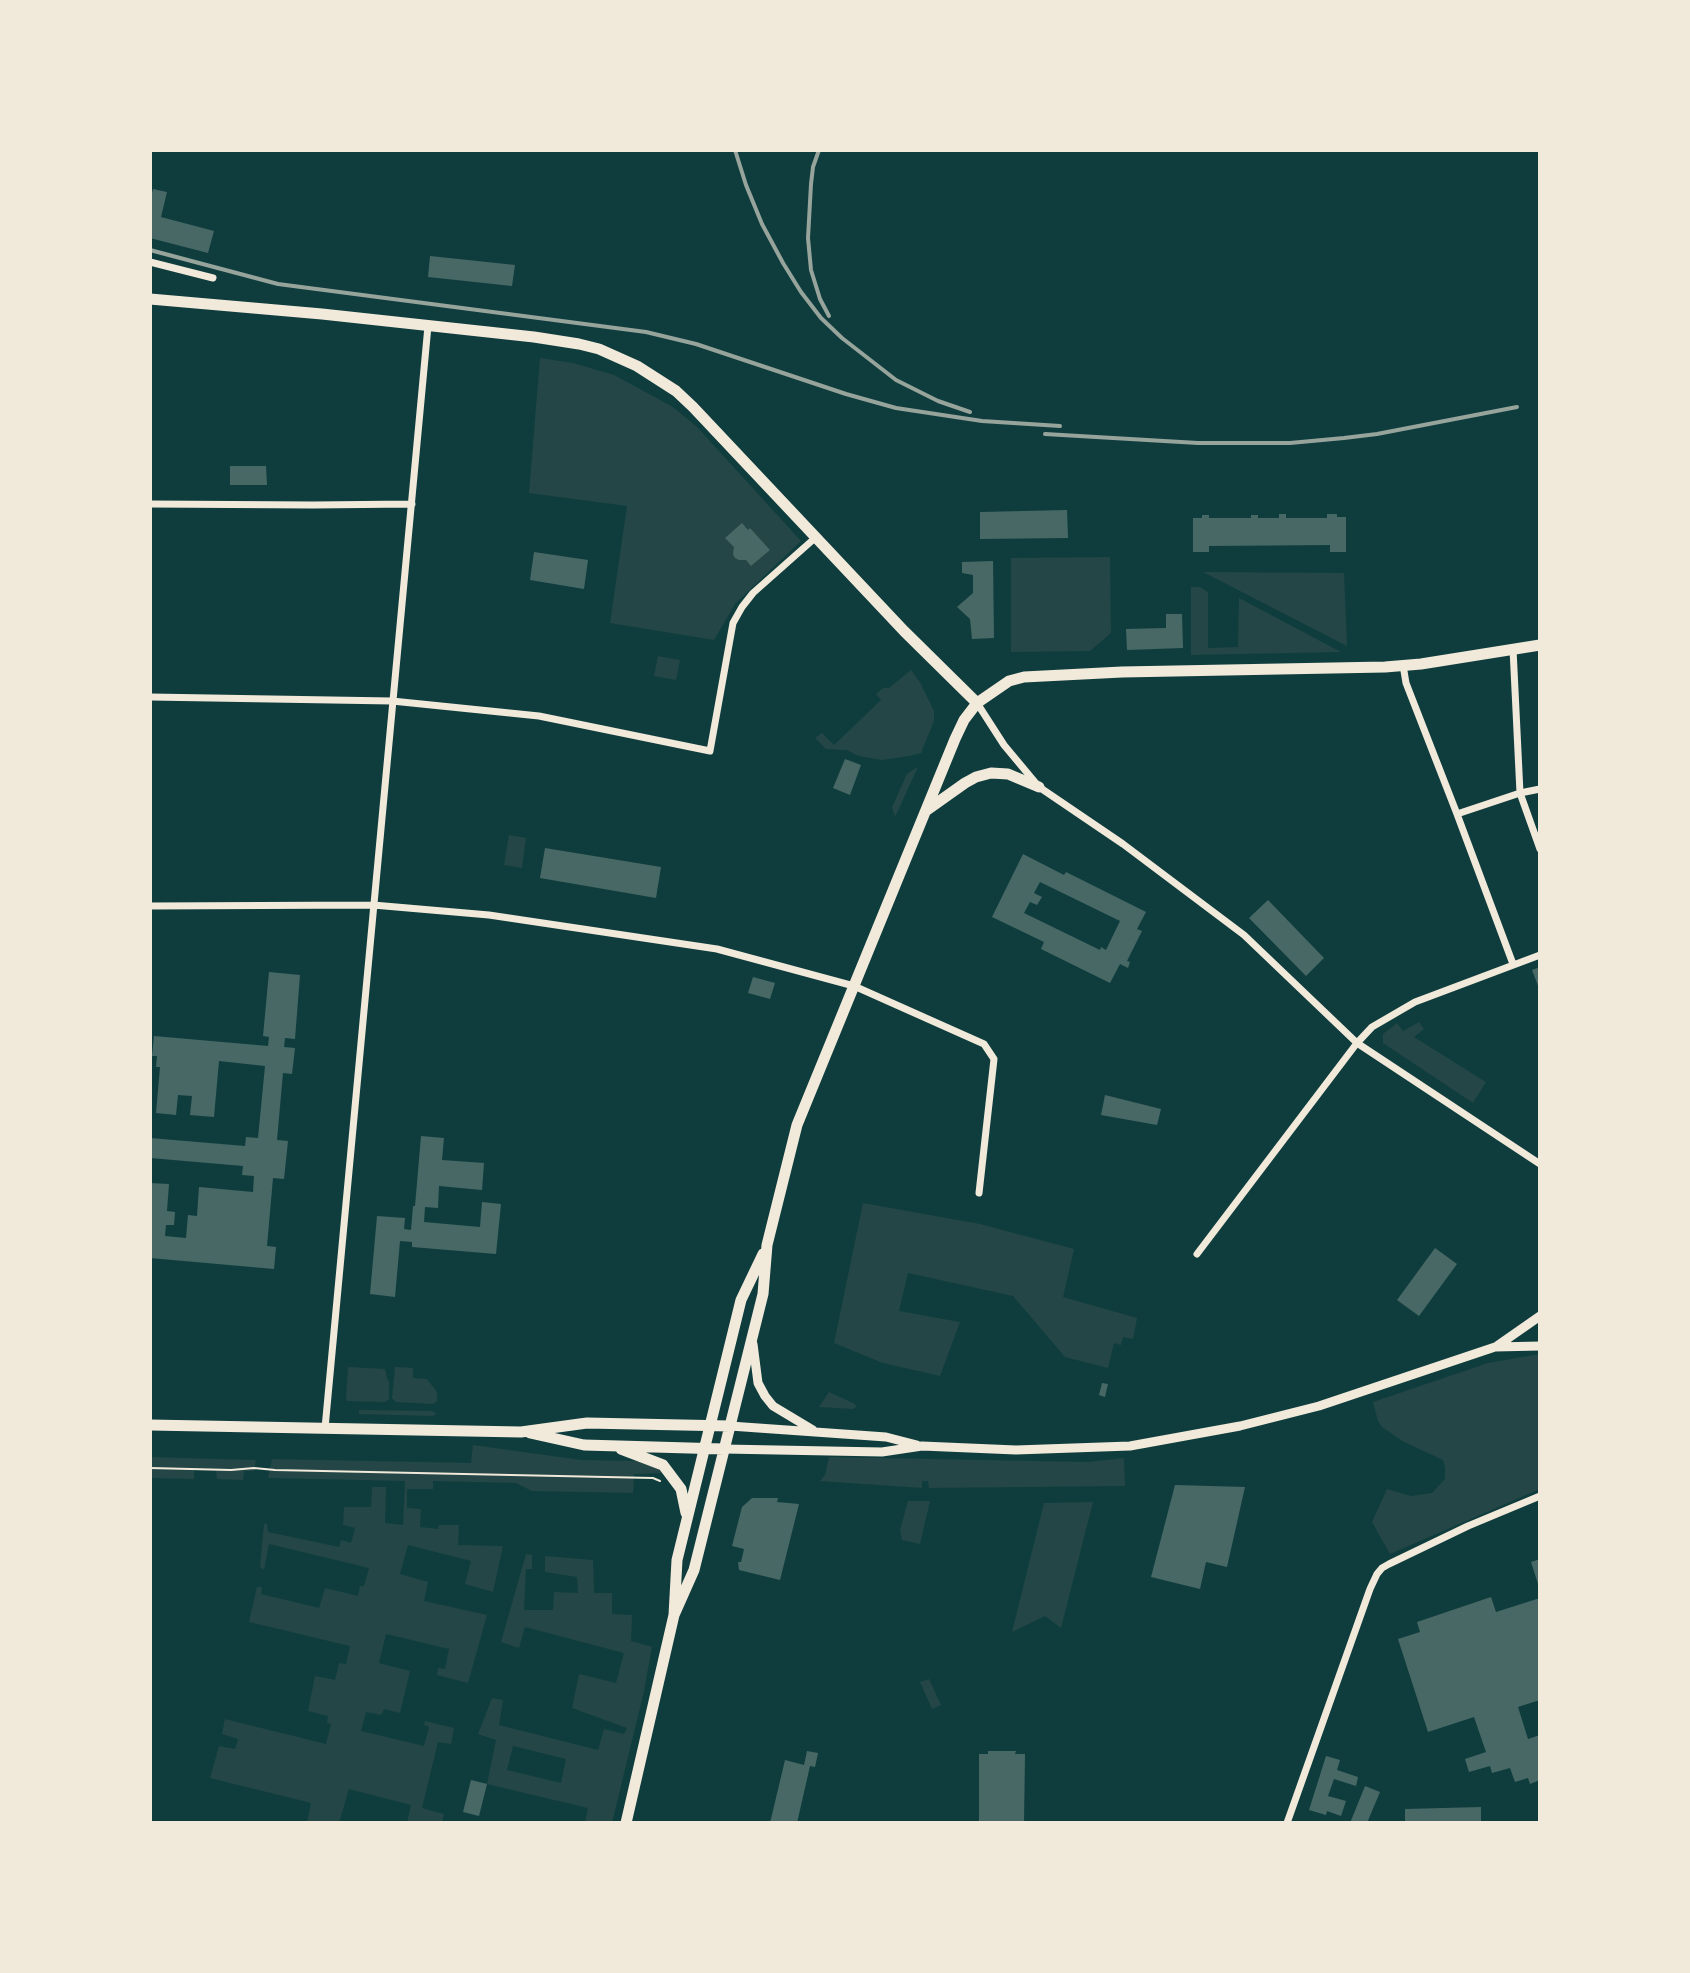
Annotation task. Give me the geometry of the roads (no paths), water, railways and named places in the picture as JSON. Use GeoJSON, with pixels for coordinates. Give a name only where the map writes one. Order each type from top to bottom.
{"type":"FeatureCollection","features":[{"type":"Feature","properties":{"kind":"main road"},"geometry":{"type":"LineString","coordinates":[[150,299],[280,310],[579,344],[599,349],[637,366],[676,391],[693,407],[904,631],[977,703]]}},
{"type":"Feature","properties":{"kind":"main road"},"geometry":{"type":"LineString","coordinates":[[674,1615],[694,1570],[763,1294],[767,1245],[797,1125],[955,739],[977,703],[1009,681],[1048,674],[1403,665],[1540,645]]}},
{"type":"Feature","properties":{"kind":"main road"},"geometry":{"type":"LineString","coordinates":[[927,811],[965,783],[991,773],[1008,774],[1039,787]]}},
{"type":"Feature","properties":{"kind":"main road"},"geometry":{"type":"LineString","coordinates":[[626,1823],[674,1615],[677,1560],[709,1426],[741,1300],[767,1245]]}},
{"type":"Feature","properties":{"kind":"main road"},"geometry":{"type":"LineString","coordinates":[[150,1425],[521,1432],[587,1423],[730,1426]]}},
{"type":"Feature","properties":{"kind":"main road"},"geometry":{"type":"LineString","coordinates":[[521,1432],[584,1445],[724,1449]]}},
{"type":"Feature","properties":{"kind":"main road"},"geometry":{"type":"LineString","coordinates":[[613,1446],[663,1465],[681,1489],[687,1520]]}},
{"type":"Feature","properties":{"kind":"street"},"geometry":{"type":"LineString","coordinates":[[150,262],[213,278]]}},
{"type":"Feature","properties":{"kind":"street"},"geometry":{"type":"LineString","coordinates":[[325,1428],[428,326]]}},
{"type":"Feature","properties":{"kind":"street"},"geometry":{"type":"LineString","coordinates":[[150,504],[412,504]]}},
{"type":"Feature","properties":{"kind":"street"},"geometry":{"type":"LineString","coordinates":[[150,697],[392,701],[539,716],[710,751],[733,623],[753,593],[815,538]]}},
{"type":"Feature","properties":{"kind":"street"},"geometry":{"type":"LineString","coordinates":[[1513,649],[1520,793],[1540,849]]}},
{"type":"Feature","properties":{"kind":"street"},"geometry":{"type":"LineString","coordinates":[[1403,665],[1406,683],[1513,964]]}},
{"type":"Feature","properties":{"kind":"street"},"geometry":{"type":"LineString","coordinates":[[977,703],[1004,745],[1039,787],[1123,844],[1238,930],[1357,1043],[1540,1164]]}},
{"type":"Feature","properties":{"kind":"street"},"geometry":{"type":"LineString","coordinates":[[1457,814],[1540,789]]}},
{"type":"Feature","properties":{"kind":"street"},"geometry":{"type":"LineString","coordinates":[[150,906],[373,905],[489,915],[717,949],[854,986],[984,1044],[994,1059],[979,1193]]}},
{"type":"Feature","properties":{"kind":"street"},"geometry":{"type":"LineString","coordinates":[[1197,1254],[1372,1027],[1415,1002],[1540,955]]}},
{"type":"Feature","properties":{"kind":"street"},"geometry":{"type":"LineString","coordinates":[[724,1449],[882,1452],[922,1446],[1016,1450],[1089,1449],[1148,1443],[1264,1421],[1319,1406],[1495,1347],[1540,1316]]}},
{"type":"Feature","properties":{"kind":"street"},"geometry":{"type":"LineString","coordinates":[[752,1336],[754,1365],[765,1396],[773,1406],[816,1431]]}},
{"type":"Feature","properties":{"kind":"street"},"geometry":{"type":"LineString","coordinates":[[1495,1347],[1540,1346]]}},
{"type":"Feature","properties":{"kind":"street"},"geometry":{"type":"LineString","coordinates":[[730,1426],[886,1437],[922,1446]]}},
{"type":"Feature","properties":{"kind":"street"},"geometry":{"type":"LineString","coordinates":[[1287,1823],[1370,1589],[1382,1568],[1468,1526],[1540,1496]]}},
{"type":"Feature","properties":{"kind":"railway"},"geometry":{"type":"LineString","coordinates":[[735,150],[762,224],[801,292],[821,318],[896,380],[938,401],[970,412]]}},
{"type":"Feature","properties":{"kind":"railway"},"geometry":{"type":"LineString","coordinates":[[819,150],[813,167],[808,238],[811,270],[829,316]]}},
{"type":"Feature","properties":{"kind":"railway"},"geometry":{"type":"LineString","coordinates":[[150,250],[278,284],[646,332],[696,344],[896,408],[982,421],[1060,426]]}},
{"type":"Feature","properties":{"kind":"railway"},"geometry":{"type":"LineString","coordinates":[[1045,434],[1198,443],[1290,443],[1377,434],[1517,407]]}}]}
